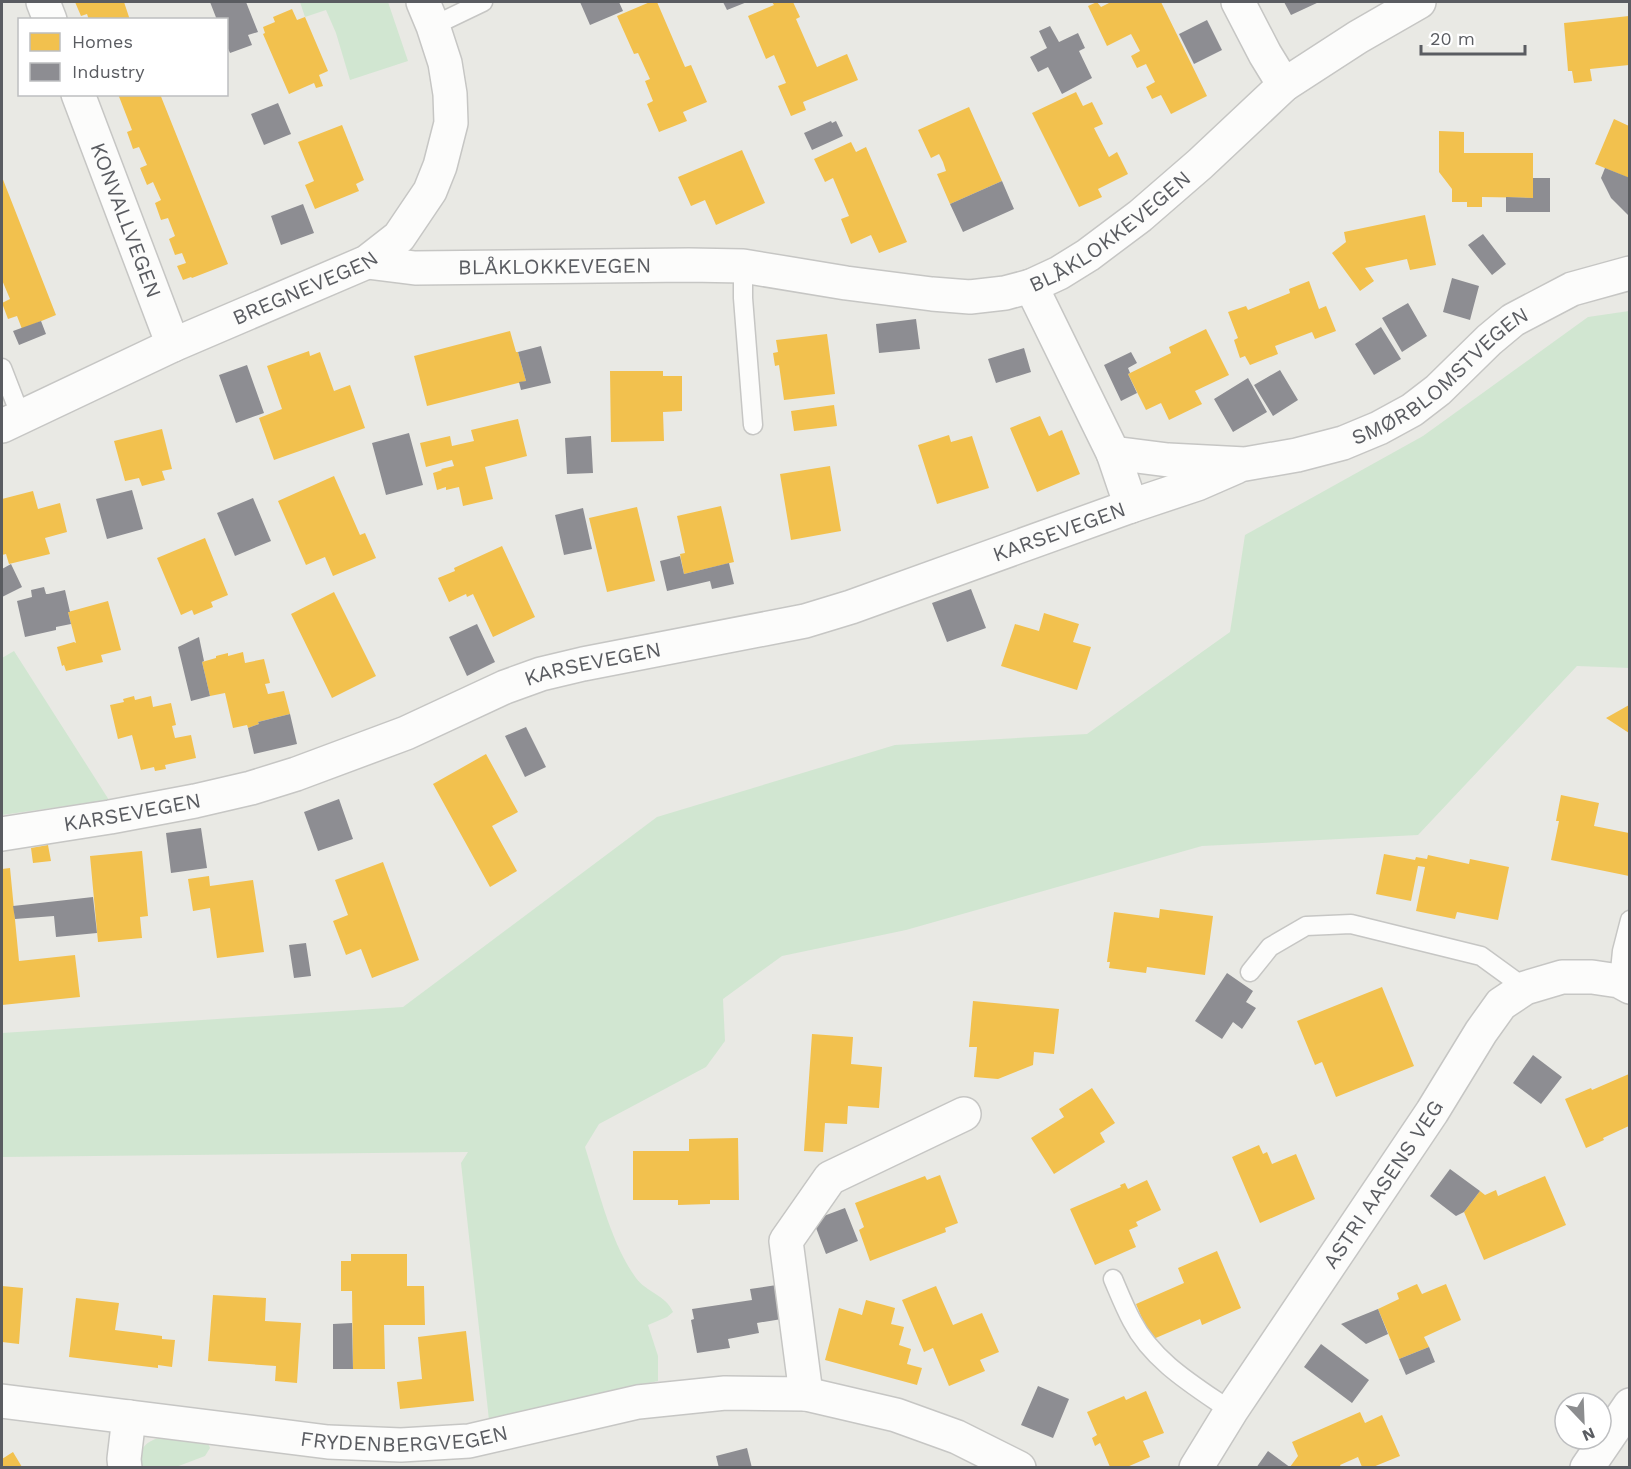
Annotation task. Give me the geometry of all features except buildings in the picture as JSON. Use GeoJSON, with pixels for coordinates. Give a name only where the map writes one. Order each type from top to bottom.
{"type":"FeatureCollection","features":[{"type":"Feature","properties":{"kind":"street"},"geometry":{"type":"LineString","coordinates":[[43,2],[49,18]]}},
{"type":"Feature","properties":{"kind":"street"},"geometry":{"type":"LineString","coordinates":[[1238,2],[1265,54],[1284,84]]}},
{"type":"Feature","properties":{"kind":"street","name":"BLÅKLOKKEVEGEN"},"geometry":{"type":"LineString","coordinates":[[367,262],[415,267],[743,266],[932,294],[970,297],[1005,293],[1031,286],[1059,273],[1088,255],[1140,216],[1200,164],[1284,84],[1419,2]]}},
{"type":"Feature","properties":{"kind":"street","name":"BREGNEVEGEN"},"geometry":{"type":"LineString","coordinates":[[11,421],[173,345],[367,262],[399,237],[430,191],[451,123],[450,94],[445,63],[428,14]]}},
{"type":"Feature","properties":{"kind":"street","name":"KONVALLVEGEN"},"geometry":{"type":"LineString","coordinates":[[79,96],[173,345]]}},
{"type":"Feature","properties":{"kind":"street","name":"SMØRBLOMSTVEGEN"},"geometry":{"type":"LineString","coordinates":[[1113,453],[1168,460],[1245,464],[1297,455],[1343,443],[1379,428],[1412,410],[1438,390],[1513,320],[1572,288],[1629,273]]}},
{"type":"Feature","properties":{"kind":"street"},"geometry":{"type":"LineString","coordinates":[[1031,286],[1113,453]]}},
{"type":"Feature","properties":{"kind":"street","name":"KARSEVEGEN"},"geometry":{"type":"LineString","coordinates":[[2,834],[110,817],[250,788],[406,733],[505,687],[541,674],[805,621],[851,608],[1131,506],[1113,453]]}},
{"type":"Feature","properties":{"kind":"street","name":"SMØRBLOMSTVEGEN"},"geometry":{"type":"LineString","coordinates":[[1131,506],[1197,484],[1245,464]]}},
{"type":"Feature","properties":{"kind":"street","name":"ASTRI AASENS VEG"},"geometry":{"type":"LineString","coordinates":[[1196,1467],[1501,1004],[1525,988],[1562,977],[1592,977],[1624,984]]}},
{"type":"Feature","properties":{"kind":"street"},"geometry":{"type":"LineString","coordinates":[[806,1394],[786,1241],[830,1178],[964,1114]]}},
{"type":"Feature","properties":{"kind":"street","name":"FRYDENBERGVEGEN"},"geometry":{"type":"LineString","coordinates":[[2,1401],[328,1442],[401,1445],[469,1441],[638,1402],[725,1394],[806,1394],[896,1415],[957,1437],[1019,1467]]}},
{"type":"Feature","properties":{"kind":"street"},"geometry":{"type":"LineString","coordinates":[[1587,1467],[1629,1405]]}},
{"type":"Feature","properties":{"kind":"street"},"geometry":{"type":"LineString","coordinates":[[124,1467],[129,1417]]}},
{"type":"Feature","properties":{"kind":"lane","name":"BREGNEVEGEN"},"geometry":{"type":"LineString","coordinates":[[428,14],[483,2]]}},
{"type":"Feature","properties":{"kind":"lane"},"geometry":{"type":"LineString","coordinates":[[743,266],[753,425]]}},
{"type":"Feature","properties":{"kind":"lane"},"geometry":{"type":"LineString","coordinates":[[2,368],[11,421]]}},
{"type":"Feature","properties":{"kind":"lane","name":"ASTRI AASENS VEG"},"geometry":{"type":"LineString","coordinates":[[1624,984],[1622,951],[1629,920]]}},
{"type":"Feature","properties":{"kind":"lane"},"geometry":{"type":"LineString","coordinates":[[1250,972],[1270,948],[1306,926],[1351,924],[1481,956],[1525,988]]}},
{"type":"Feature","properties":{"kind":"lane"},"geometry":{"type":"LineString","coordinates":[[1113,1278],[1132,1323],[1149,1347],[1177,1373],[1231,1411]]}},
{"type":"Feature","properties":{"kind":"green space"},"geometry":{"type":"Polygon","coordinates":[[[300,2],[388,2],[408,61],[350,80],[336,33],[326,10],[305,17],[300,2]]]}},
{"type":"Feature","properties":{"kind":"green space"},"geometry":{"type":"Polygon","coordinates":[[[1629,311],[1629,668],[1577,666],[1418,835],[1202,846],[906,930],[782,956],[723,999],[725,1041],[706,1067],[599,1124],[585,1147],[612,1232],[627,1264],[640,1283],[666,1301],[673,1312],[648,1325],[658,1356],[658,1381],[489,1420],[461,1163],[468,1152],[2,1157],[2,1033],[403,1007],[657,817],[895,745],[1087,734],[1230,632],[1245,535],[1423,436],[1588,317],[1629,311]]]}},
{"type":"Feature","properties":{"kind":"green space"},"geometry":{"type":"Polygon","coordinates":[[[14,651],[109,800],[2,815],[2,658],[14,651]]]}},
{"type":"Feature","properties":{"kind":"green space"},"geometry":{"type":"Polygon","coordinates":[[[168,1435],[207,1441],[210,1448],[205,1456],[176,1467],[137,1468],[143,1448],[149,1442],[168,1435]]]}}]}
